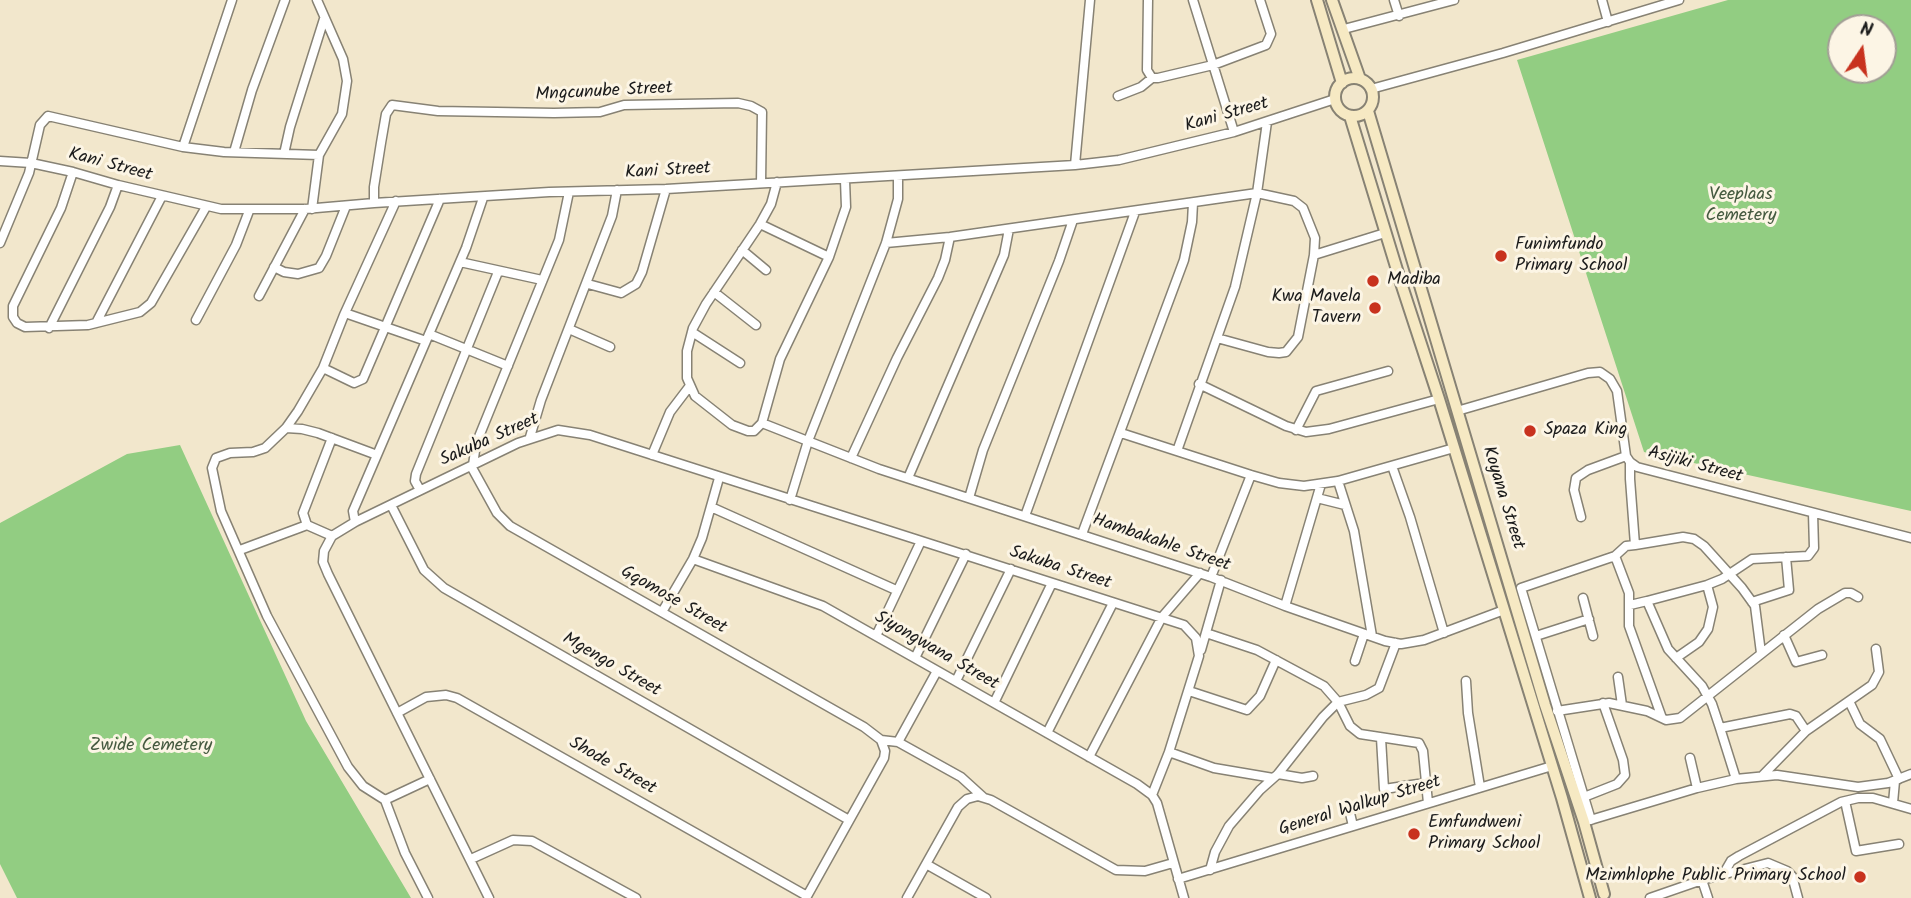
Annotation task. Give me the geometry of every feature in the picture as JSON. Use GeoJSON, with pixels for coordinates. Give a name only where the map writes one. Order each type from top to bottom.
{"type":"FeatureCollection","features":[{"type":"Feature","properties":{"kind":"main road"},"geometry":{"type":"LineString","coordinates":[[1317,0],[1342,83]]}},
{"type":"Feature","properties":{"kind":"main road"},"geometry":{"type":"LineString","coordinates":[[1332,0],[1360,79],[1371,89],[1373,99],[1368,111],[1350,116],[1340,110],[1335,99],[1338,87],[1353,78],[1360,79]]}},
{"type":"Feature","properties":{"kind":"main road","name":"Koyana Street"},"geometry":{"type":"LineString","coordinates":[[1368,111],[1545,705],[1588,821],[1601,897]]}},
{"type":"Feature","properties":{"kind":"main road","name":"Koyana Street"},"geometry":{"type":"LineString","coordinates":[[1350,116],[1552,765],[1601,897]]}},
{"type":"Feature","properties":{"kind":"street"},"geometry":{"type":"LineString","coordinates":[[183,148],[232,0]]}},
{"type":"Feature","properties":{"kind":"street"},"geometry":{"type":"LineString","coordinates":[[234,152],[252,90],[285,0]]}},
{"type":"Feature","properties":{"kind":"street"},"geometry":{"type":"LineString","coordinates":[[259,296],[308,209],[319,155],[342,114],[347,81],[343,59],[317,0]]}},
{"type":"Feature","properties":{"kind":"street"},"geometry":{"type":"LineString","coordinates":[[1075,165],[1090,0]]}},
{"type":"Feature","properties":{"kind":"street"},"geometry":{"type":"LineString","coordinates":[[1148,0],[1146,64],[1148,75],[1152,78]]}},
{"type":"Feature","properties":{"kind":"street"},"geometry":{"type":"LineString","coordinates":[[1193,0],[1234,132]]}},
{"type":"Feature","properties":{"kind":"street"},"geometry":{"type":"LineString","coordinates":[[1118,96],[1141,87],[1152,78],[1213,65],[1269,43],[1271,34],[1260,0]]}},
{"type":"Feature","properties":{"kind":"street"},"geometry":{"type":"LineString","coordinates":[[1394,0],[1399,16]]}},
{"type":"Feature","properties":{"kind":"street"},"geometry":{"type":"LineString","coordinates":[[1344,29],[1454,0]]}},
{"type":"Feature","properties":{"kind":"street"},"geometry":{"type":"LineString","coordinates":[[1602,0],[1608,22]]}},
{"type":"Feature","properties":{"kind":"street"},"geometry":{"type":"LineString","coordinates":[[1371,89],[1679,0]]}},
{"type":"Feature","properties":{"kind":"street"},"geometry":{"type":"LineString","coordinates":[[284,155],[290,127],[324,19]]}},
{"type":"Feature","properties":{"kind":"street","name":"Kani Street"},"geometry":{"type":"LineString","coordinates":[[0,161],[32,163],[74,172],[206,207],[249,211],[308,209],[396,201],[845,180],[1075,165],[1119,160],[1234,132],[1335,99]]}},
{"type":"Feature","properties":{"kind":"street","name":"Mngcunube Street"},"geometry":{"type":"LineString","coordinates":[[374,203],[380,143],[386,114],[392,105],[438,111],[554,113],[600,112],[624,105],[738,103],[762,112],[761,183]]}},
{"type":"Feature","properties":{"kind":"street"},"geometry":{"type":"LineString","coordinates":[[0,243],[32,163],[42,120],[48,116],[183,148],[319,155]]}},
{"type":"Feature","properties":{"kind":"street"},"geometry":{"type":"LineString","coordinates":[[1177,451],[1235,287],[1257,192],[1267,122]]}},
{"type":"Feature","properties":{"kind":"street"},"geometry":{"type":"LineString","coordinates":[[74,172],[61,208],[13,306],[13,317],[25,327],[96,323],[132,315],[146,308],[206,207]]}},
{"type":"Feature","properties":{"kind":"street"},"geometry":{"type":"LineString","coordinates":[[790,500],[808,441],[886,243],[898,199],[898,177]]}},
{"type":"Feature","properties":{"kind":"street"},"geometry":{"type":"LineString","coordinates":[[777,182],[771,204],[760,224],[714,292],[692,332],[687,359],[689,387],[695,396],[732,425],[748,431],[760,426],[780,359],[829,257],[846,208],[845,180]]}},
{"type":"Feature","properties":{"kind":"street"},"geometry":{"type":"LineString","coordinates":[[49,327],[110,207],[118,185]]}},
{"type":"Feature","properties":{"kind":"street"},"geometry":{"type":"LineString","coordinates":[[587,284],[621,293],[636,284],[642,272],[666,189]]}},
{"type":"Feature","properties":{"kind":"street"},"geometry":{"type":"LineString","coordinates":[[530,437],[541,400],[612,216],[617,190]]}},
{"type":"Feature","properties":{"kind":"street"},"geometry":{"type":"LineString","coordinates":[[472,466],[476,444],[559,240],[569,192]]}},
{"type":"Feature","properties":{"kind":"street"},"geometry":{"type":"LineString","coordinates":[[886,243],[1135,212],[1257,192],[1294,201],[1303,208],[1315,238],[1302,324],[1292,346],[1286,352],[1268,352],[1217,338]]}},
{"type":"Feature","properties":{"kind":"street"},"geometry":{"type":"LineString","coordinates":[[96,323],[162,196]]}},
{"type":"Feature","properties":{"kind":"street"},"geometry":{"type":"LineString","coordinates":[[355,522],[353,511],[460,262],[483,198]]}},
{"type":"Feature","properties":{"kind":"street"},"geometry":{"type":"LineString","coordinates":[[323,368],[354,383],[360,381],[387,327],[440,199]]}},
{"type":"Feature","properties":{"kind":"street"},"geometry":{"type":"LineString","coordinates":[[396,201],[323,368],[286,428],[265,448],[216,458],[212,468],[222,511],[267,616],[348,767],[363,786],[385,800],[405,853],[429,898]]}},
{"type":"Feature","properties":{"kind":"street"},"geometry":{"type":"LineString","coordinates":[[1082,534],[1184,260],[1193,203]]}},
{"type":"Feature","properties":{"kind":"street"},"geometry":{"type":"LineString","coordinates":[[274,267],[298,274],[319,268],[346,206]]}},
{"type":"Feature","properties":{"kind":"street"},"geometry":{"type":"LineString","coordinates":[[196,320],[236,245],[249,211]]}},
{"type":"Feature","properties":{"kind":"street"},"geometry":{"type":"LineString","coordinates":[[1025,516],[1135,212]]}},
{"type":"Feature","properties":{"kind":"street"},"geometry":{"type":"LineString","coordinates":[[969,498],[983,450],[1073,220]]}},
{"type":"Feature","properties":{"kind":"street"},"geometry":{"type":"LineString","coordinates":[[760,224],[829,257]]}},
{"type":"Feature","properties":{"kind":"street"},"geometry":{"type":"LineString","coordinates":[[908,478],[1004,255],[1009,229]]}},
{"type":"Feature","properties":{"kind":"street"},"geometry":{"type":"LineString","coordinates":[[1314,255],[1385,233]]}},
{"type":"Feature","properties":{"kind":"street"},"geometry":{"type":"LineString","coordinates":[[851,458],[942,269],[950,237]]}},
{"type":"Feature","properties":{"kind":"street"},"geometry":{"type":"LineString","coordinates":[[742,250],[766,270]]}},
{"type":"Feature","properties":{"kind":"street"},"geometry":{"type":"LineString","coordinates":[[460,262],[542,281]]}},
{"type":"Feature","properties":{"kind":"street"},"geometry":{"type":"LineString","coordinates":[[420,490],[415,474],[498,272]]}},
{"type":"Feature","properties":{"kind":"street"},"geometry":{"type":"LineString","coordinates":[[714,292],[756,325]]}},
{"type":"Feature","properties":{"kind":"street"},"geometry":{"type":"LineString","coordinates":[[345,313],[468,348],[508,366]]}},
{"type":"Feature","properties":{"kind":"street"},"geometry":{"type":"LineString","coordinates":[[569,329],[610,347]]}},
{"type":"Feature","properties":{"kind":"street"},"geometry":{"type":"LineString","coordinates":[[692,332],[740,363]]}},
{"type":"Feature","properties":{"kind":"street"},"geometry":{"type":"LineString","coordinates":[[1296,430],[1317,391],[1388,371]]}},
{"type":"Feature","properties":{"kind":"street","name":"Asijiki Street"},"geometry":{"type":"LineString","coordinates":[[1457,411],[1588,373],[1600,372],[1611,379],[1617,391],[1628,459],[1637,467],[1911,538]]}},
{"type":"Feature","properties":{"kind":"street"},"geometry":{"type":"LineString","coordinates":[[1199,384],[1296,430],[1316,432],[1439,399]]}},
{"type":"Feature","properties":{"kind":"street"},"geometry":{"type":"LineString","coordinates":[[652,455],[670,412],[689,387]]}},
{"type":"Feature","properties":{"kind":"street","name":"Hambakahle Street"},"geometry":{"type":"LineString","coordinates":[[760,426],[908,478],[1221,580],[1285,606],[1396,643],[1416,642],[1504,610]]}},
{"type":"Feature","properties":{"kind":"street"},"geometry":{"type":"LineString","coordinates":[[286,428],[302,429],[377,455]]}},
{"type":"Feature","properties":{"kind":"street","name":"Sakuba Street"},"geometry":{"type":"LineString","coordinates":[[332,536],[355,522],[530,437],[558,430],[575,431],[1163,617],[1184,625],[1193,634],[1199,656]]}},
{"type":"Feature","properties":{"kind":"street"},"geometry":{"type":"LineString","coordinates":[[1121,433],[1251,475],[1293,485],[1338,481],[1454,448]]}},
{"type":"Feature","properties":{"kind":"street"},"geometry":{"type":"LineString","coordinates":[[332,438],[304,507],[303,518],[307,525],[332,536],[324,551],[323,562],[489,898]]}},
{"type":"Feature","properties":{"kind":"street"},"geometry":{"type":"LineString","coordinates":[[1581,517],[1574,490],[1576,478],[1588,470],[1628,459],[1635,545]]}},
{"type":"Feature","properties":{"kind":"street","name":"Gqomose Street"},"geometry":{"type":"LineString","coordinates":[[472,466],[497,513],[510,526],[864,727],[881,740]]}},
{"type":"Feature","properties":{"kind":"street"},"geometry":{"type":"LineString","coordinates":[[1392,466],[1444,633]]}},
{"type":"Feature","properties":{"kind":"street"},"geometry":{"type":"LineString","coordinates":[[1211,577],[1251,475]]}},
{"type":"Feature","properties":{"kind":"street"},"geometry":{"type":"LineString","coordinates":[[662,612],[693,559],[719,478]]}},
{"type":"Feature","properties":{"kind":"street"},"geometry":{"type":"LineString","coordinates":[[1338,481],[1354,531],[1368,635],[1355,661]]}},
{"type":"Feature","properties":{"kind":"street"},"geometry":{"type":"LineString","coordinates":[[1285,606],[1321,484]]}},
{"type":"Feature","properties":{"kind":"street"},"geometry":{"type":"LineString","coordinates":[[1317,498],[1345,505]]}},
{"type":"Feature","properties":{"kind":"street","name":"Mgengo Street"},"geometry":{"type":"LineString","coordinates":[[391,505],[424,570],[444,588],[849,820]]}},
{"type":"Feature","properties":{"kind":"street"},"geometry":{"type":"LineString","coordinates":[[711,507],[896,590]]}},
{"type":"Feature","properties":{"kind":"street"},"geometry":{"type":"LineString","coordinates":[[1630,604],[1707,585],[1752,559],[1803,557],[1812,552],[1813,513]]}},
{"type":"Feature","properties":{"kind":"street"},"geometry":{"type":"LineString","coordinates":[[240,550],[307,525]]}},
{"type":"Feature","properties":{"kind":"street"},"geometry":{"type":"LineString","coordinates":[[1761,653],[1757,617],[1752,602],[1730,574],[1694,539],[1677,538],[1626,545],[1615,556],[1521,586],[1584,797],[1588,821],[1697,788],[1763,775],[1790,776],[1858,787],[1897,780],[1911,774]]}},
{"type":"Feature","properties":{"kind":"street"},"geometry":{"type":"LineString","coordinates":[[876,636],[921,541]]}},
{"type":"Feature","properties":{"kind":"street"},"geometry":{"type":"LineString","coordinates":[[915,658],[966,554]]}},
{"type":"Feature","properties":{"kind":"street"},"geometry":{"type":"LineString","coordinates":[[1615,556],[1630,604],[1629,626],[1662,718]]}},
{"type":"Feature","properties":{"kind":"street"},"geometry":{"type":"LineString","coordinates":[[1752,602],[1789,590],[1786,557]]}},
{"type":"Feature","properties":{"kind":"street","name":"Siyongwana Street"},"geometry":{"type":"LineString","coordinates":[[693,559],[823,606],[1152,795]]}},
{"type":"Feature","properties":{"kind":"street"},"geometry":{"type":"LineString","coordinates":[[956,681],[1011,569]]}},
{"type":"Feature","properties":{"kind":"street"},"geometry":{"type":"LineString","coordinates":[[1088,757],[1163,617],[1200,573]]}},
{"type":"Feature","properties":{"kind":"street"},"geometry":{"type":"LineString","coordinates":[[1184,898],[1157,803],[1152,795],[1169,752],[1221,580]]}},
{"type":"Feature","properties":{"kind":"street"},"geometry":{"type":"LineString","coordinates":[[994,703],[1052,583]]}},
{"type":"Feature","properties":{"kind":"street"},"geometry":{"type":"LineString","coordinates":[[1676,658],[1699,642],[1707,629],[1713,607],[1707,585]]}},
{"type":"Feature","properties":{"kind":"street"},"geometry":{"type":"LineString","coordinates":[[1558,711],[1603,703],[1647,711],[1671,720],[1679,718],[1784,635],[1840,595],[1851,593],[1858,597]]}},
{"type":"Feature","properties":{"kind":"street"},"geometry":{"type":"LineString","coordinates":[[1583,598],[1593,636]]}},
{"type":"Feature","properties":{"kind":"street"},"geometry":{"type":"LineString","coordinates":[[1647,601],[1663,639],[1708,697],[1736,779]]}},
{"type":"Feature","properties":{"kind":"street"},"geometry":{"type":"LineString","coordinates":[[1047,733],[1113,603]]}},
{"type":"Feature","properties":{"kind":"street"},"geometry":{"type":"LineString","coordinates":[[1536,636],[1589,619]]}},
{"type":"Feature","properties":{"kind":"street"},"geometry":{"type":"LineString","coordinates":[[1206,633],[1249,647],[1324,686],[1338,702],[1353,729],[1363,735],[1421,745],[1428,803]]}},
{"type":"Feature","properties":{"kind":"street"},"geometry":{"type":"LineString","coordinates":[[1784,635],[1795,661],[1822,655]]}},
{"type":"Feature","properties":{"kind":"street"},"geometry":{"type":"LineString","coordinates":[[1210,870],[1228,825],[1275,776],[1338,702],[1366,695],[1379,688],[1396,643]]}},
{"type":"Feature","properties":{"kind":"street"},"geometry":{"type":"LineString","coordinates":[[1763,775],[1805,731],[1867,691],[1876,680],[1879,666],[1876,649]]}},
{"type":"Feature","properties":{"kind":"street"},"geometry":{"type":"LineString","coordinates":[[1188,691],[1247,710],[1260,696],[1276,660]]}},
{"type":"Feature","properties":{"kind":"street"},"geometry":{"type":"LineString","coordinates":[[898,742],[937,671]]}},
{"type":"Feature","properties":{"kind":"street"},"geometry":{"type":"LineString","coordinates":[[1618,677],[1622,705]]}},
{"type":"Feature","properties":{"kind":"street"},"geometry":{"type":"LineString","coordinates":[[1466,681],[1468,713],[1480,787]]}},
{"type":"Feature","properties":{"kind":"street","name":"Shode Street"},"geometry":{"type":"LineString","coordinates":[[397,713],[426,697],[446,695],[457,698],[807,897]]}},
{"type":"Feature","properties":{"kind":"street"},"geometry":{"type":"LineString","coordinates":[[1849,701],[1860,724],[1880,739],[1897,780],[1893,803]]}},
{"type":"Feature","properties":{"kind":"street"},"geometry":{"type":"LineString","coordinates":[[1584,797],[1617,784],[1625,775],[1623,760],[1603,703]]}},
{"type":"Feature","properties":{"kind":"street"},"geometry":{"type":"LineString","coordinates":[[1720,728],[1793,714],[1805,731]]}},
{"type":"Feature","properties":{"kind":"street"},"geometry":{"type":"LineString","coordinates":[[1381,738],[1384,789]]}},
{"type":"Feature","properties":{"kind":"street"},"geometry":{"type":"LineString","coordinates":[[807,897],[884,758],[885,751],[881,740],[898,742],[961,776],[987,799],[1116,870],[1144,871],[1173,863]]}},
{"type":"Feature","properties":{"kind":"street"},"geometry":{"type":"LineString","coordinates":[[1169,752],[1214,768],[1275,776],[1313,776]]}},
{"type":"Feature","properties":{"kind":"street"},"geometry":{"type":"LineString","coordinates":[[1690,758],[1697,788]]}},
{"type":"Feature","properties":{"kind":"street","name":"General Walkup Street"},"geometry":{"type":"LineString","coordinates":[[1178,879],[1552,765]]}},
{"type":"Feature","properties":{"kind":"street"},"geometry":{"type":"LineString","coordinates":[[385,800],[430,779]]}},
{"type":"Feature","properties":{"kind":"street"},"geometry":{"type":"LineString","coordinates":[[1374,790],[1425,783]]}},
{"type":"Feature","properties":{"kind":"street"},"geometry":{"type":"LineString","coordinates":[[907,898],[958,807],[971,797],[987,799]]}},
{"type":"Feature","properties":{"kind":"street"},"geometry":{"type":"LineString","coordinates":[[1724,873],[1731,861],[1739,856],[1845,801],[1865,797],[1911,809]]}},
{"type":"Feature","properties":{"kind":"street"},"geometry":{"type":"LineString","coordinates":[[1845,801],[1856,851],[1899,844]]}},
{"type":"Feature","properties":{"kind":"street"},"geometry":{"type":"LineString","coordinates":[[1349,809],[1353,826]]}},
{"type":"Feature","properties":{"kind":"street"},"geometry":{"type":"LineString","coordinates":[[471,859],[513,840],[532,841],[636,898]]}},
{"type":"Feature","properties":{"kind":"street"},"geometry":{"type":"LineString","coordinates":[[926,864],[986,898]]}},
{"type":"Feature","properties":{"kind":"street"},"geometry":{"type":"LineString","coordinates":[[1650,898],[1724,873],[1761,864],[1776,864],[1792,876],[1798,898]]}},
{"type":"Feature","properties":{"kind":"street"},"geometry":{"type":"LineString","coordinates":[[1702,880],[1708,898]]}},
{"type":"Feature","properties":{"kind":"green space","name":"Veeplaas Cemetery"},"geometry":{"type":"Polygon","coordinates":[[[1728,0],[1911,0],[1911,511],[1644,452],[1517,60],[1728,0]]]}},
{"type":"Feature","properties":{"kind":"green space","name":"Zwide Cemetery"},"geometry":{"type":"Polygon","coordinates":[[[180,445],[306,721],[411,898],[17,898],[0,864],[0,523],[127,454],[180,445]]]}},
{"type":"Feature","properties":{"kind":"place","name":"Funimfundo Primary School"},"geometry":{"type":"Point","coordinates":[1501,256]}},
{"type":"Feature","properties":{"kind":"place","name":"Madiba"},"geometry":{"type":"Point","coordinates":[1373,281]}},
{"type":"Feature","properties":{"kind":"place","name":"Kwa Mavela Tavern"},"geometry":{"type":"Point","coordinates":[1375,308]}},
{"type":"Feature","properties":{"kind":"place","name":"Spaza King"},"geometry":{"type":"Point","coordinates":[1530,431]}},
{"type":"Feature","properties":{"kind":"place","name":"Emfundweni Primary School"},"geometry":{"type":"Point","coordinates":[1414,834]}},
{"type":"Feature","properties":{"kind":"place","name":"Mzimhlophe Public Primary School"},"geometry":{"type":"Point","coordinates":[1860,877]}}]}
